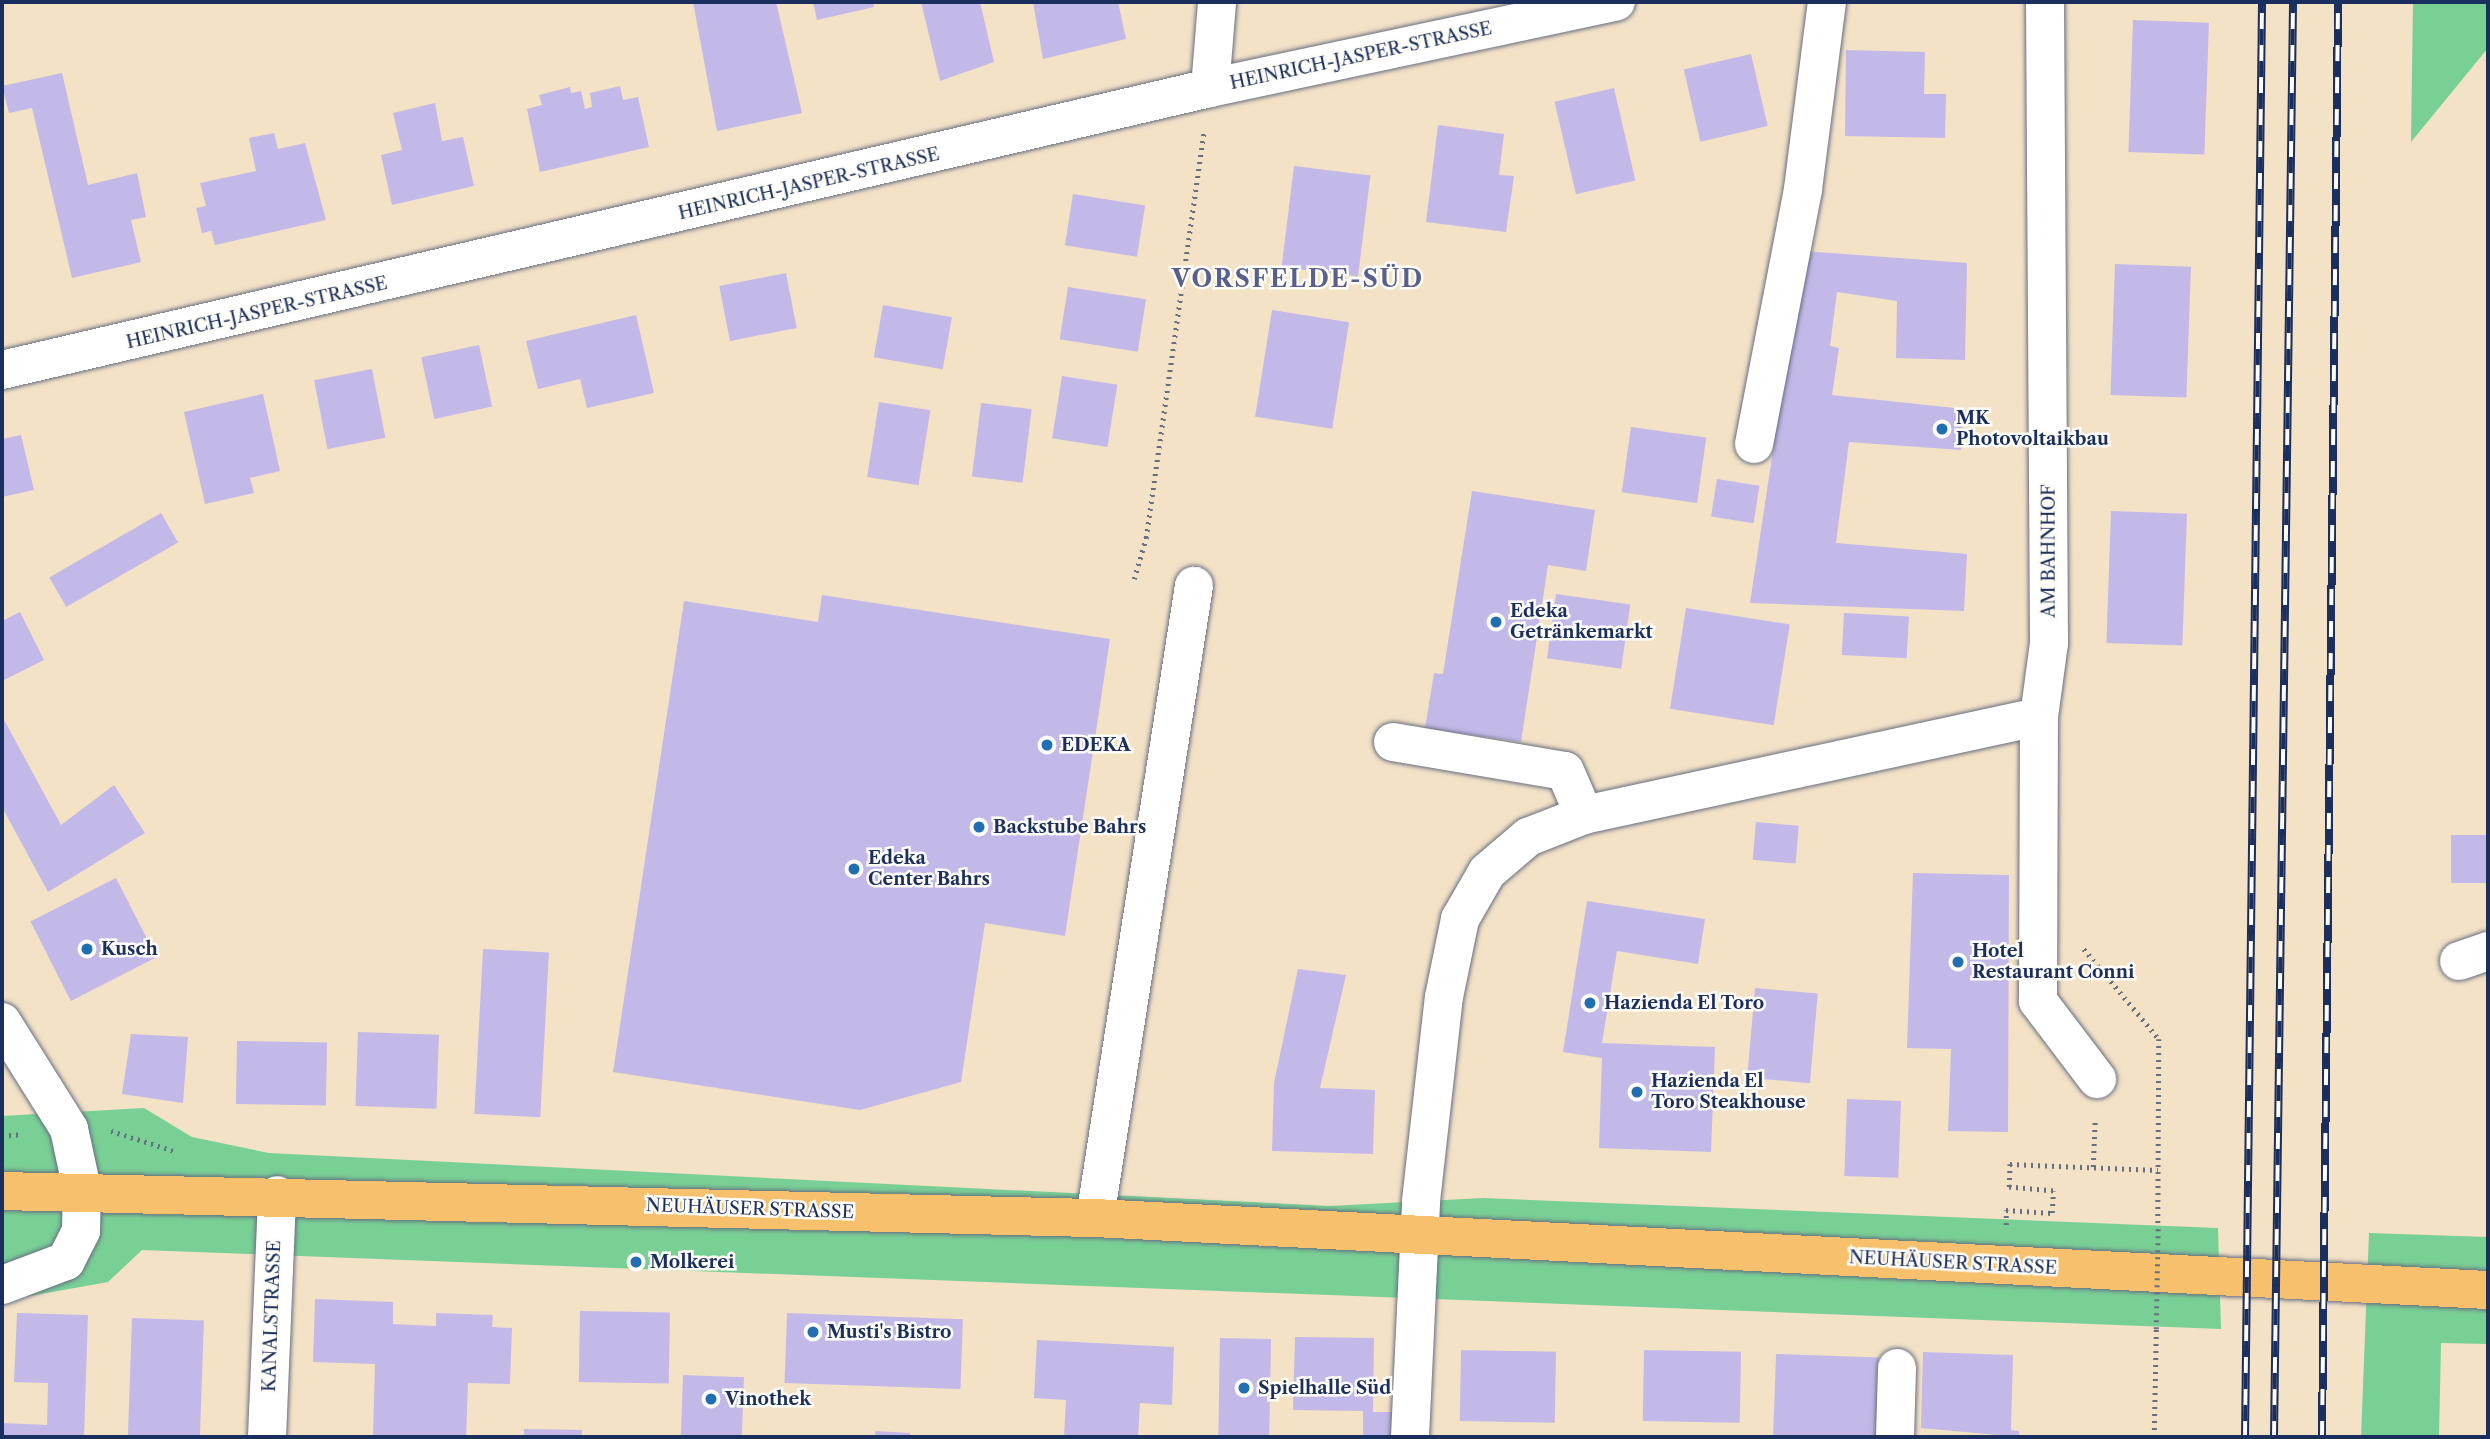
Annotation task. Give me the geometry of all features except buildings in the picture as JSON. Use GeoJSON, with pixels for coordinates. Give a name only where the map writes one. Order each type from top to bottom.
{"type":"FeatureCollection","features":[{"type":"Feature","properties":{"kind":"main road","name":"NEUHÄUSER STRASSE"},"geometry":{"type":"LineString","coordinates":[[2,1191],[82,1189],[1095,1218],[1419,1239],[2488,1290]]}},
{"type":"Feature","properties":{"kind":"street"},"geometry":{"type":"LineString","coordinates":[[1210,88],[1217,2]]}},
{"type":"Feature","properties":{"kind":"street","name":"HEINRICH-JASPER-STRASSE"},"geometry":{"type":"LineString","coordinates":[[2,370],[1210,88],[1616,2]]}},
{"type":"Feature","properties":{"kind":"street"},"geometry":{"type":"LineString","coordinates":[[1754,444],[1802,189],[1827,2]]}},
{"type":"Feature","properties":{"kind":"street","name":"AM BAHNHOF"},"geometry":{"type":"LineString","coordinates":[[2045,2],[2049,643],[2039,717],[2038,1001],[2096,1080]]}},
{"type":"Feature","properties":{"kind":"street"},"geometry":{"type":"LineString","coordinates":[[1095,1218],[1194,586]]}},
{"type":"Feature","properties":{"kind":"street"},"geometry":{"type":"LineString","coordinates":[[1410,1437],[1419,1239],[1444,997],[1460,919],[1487,872],[1528,837],[1584,815],[2039,717]]}},
{"type":"Feature","properties":{"kind":"street"},"geometry":{"type":"LineString","coordinates":[[1393,742],[1565,771],[1584,815]]}},
{"type":"Feature","properties":{"kind":"street"},"geometry":{"type":"LineString","coordinates":[[2,1022],[69,1129],[82,1189],[81,1231],[66,1261],[2,1284]]}},
{"type":"Feature","properties":{"kind":"street","name":"KANALSTRASSE"},"geometry":{"type":"LineString","coordinates":[[267,1437],[278,1195]]}},
{"type":"Feature","properties":{"kind":"street"},"geometry":{"type":"LineString","coordinates":[[1895,1437],[1897,1368]]}},
{"type":"Feature","properties":{"kind":"path"},"geometry":{"type":"LineString","coordinates":[[1134,579],[1146,538],[1210,88]]}},
{"type":"Feature","properties":{"kind":"path"},"geometry":{"type":"LineString","coordinates":[[2084,940],[2084,952],[2159,1039],[2154,1437]]}},
{"type":"Feature","properties":{"kind":"path"},"geometry":{"type":"LineString","coordinates":[[2006,1210],[2052,1213],[2053,1191],[2009,1187],[2010,1164],[2158,1170]]}},
{"type":"Feature","properties":{"kind":"green space"},"geometry":{"type":"Polygon","coordinates":[[[2413,2],[2488,2],[2488,48],[2411,142],[2413,2]]]}},
{"type":"Feature","properties":{"kind":"green space"},"geometry":{"type":"Polygon","coordinates":[[[144,1108],[192,1137],[269,1153],[1330,1206],[1483,1198],[2218,1228],[2221,1329],[142,1250],[108,1282],[2,1301],[2,1116],[144,1108]]]}},
{"type":"Feature","properties":{"kind":"green space"},"geometry":{"type":"Polygon","coordinates":[[[2369,1233],[2488,1237],[2488,1344],[2441,1343],[2439,1437],[2361,1437],[2369,1233]]]}},
{"type":"Feature","properties":{"kind":"railway"},"geometry":{"type":"LineString","coordinates":[[2245,1437],[2262,2]]}},
{"type":"Feature","properties":{"kind":"railway"},"geometry":{"type":"LineString","coordinates":[[2274,1437],[2293,2]]}},
{"type":"Feature","properties":{"kind":"railway"},"geometry":{"type":"LineString","coordinates":[[2322,1437],[2338,2]]}},
{"type":"Feature","properties":{"kind":"place","name":"MK Photovoltaikbau"},"geometry":{"type":"Point","coordinates":[1942,429]}},
{"type":"Feature","properties":{"kind":"place","name":"Edeka Getränkemarkt"},"geometry":{"type":"Point","coordinates":[1496,622]}},
{"type":"Feature","properties":{"kind":"place","name":"EDEKA"},"geometry":{"type":"Point","coordinates":[1047,745]}},
{"type":"Feature","properties":{"kind":"place","name":"Backstube Bahrs"},"geometry":{"type":"Point","coordinates":[979,827]}},
{"type":"Feature","properties":{"kind":"place","name":"Edeka Center Bahrs"},"geometry":{"type":"Point","coordinates":[854,869]}},
{"type":"Feature","properties":{"kind":"place","name":"Kusch"},"geometry":{"type":"Point","coordinates":[87,949]}},
{"type":"Feature","properties":{"kind":"place","name":"Hotel Restaurant Conni"},"geometry":{"type":"Point","coordinates":[1958,962]}},
{"type":"Feature","properties":{"kind":"place","name":"Hazienda El Toro"},"geometry":{"type":"Point","coordinates":[1590,1003]}},
{"type":"Feature","properties":{"kind":"place","name":"Hazienda El Toro Steakhouse"},"geometry":{"type":"Point","coordinates":[1637,1092]}},
{"type":"Feature","properties":{"kind":"place","name":"Molkerei"},"geometry":{"type":"Point","coordinates":[636,1262]}},
{"type":"Feature","properties":{"kind":"place","name":"Musti's Bistro"},"geometry":{"type":"Point","coordinates":[813,1332]}},
{"type":"Feature","properties":{"kind":"place","name":"Spielhalle Süd"},"geometry":{"type":"Point","coordinates":[1244,1388]}},
{"type":"Feature","properties":{"kind":"place","name":"Vinothek"},"geometry":{"type":"Point","coordinates":[711,1399]}},
{"type":"Feature","properties":{"kind":"district","name":"VORSFELDE-SÜD"},"geometry":{"type":"Point","coordinates":[1298,279]}}]}
